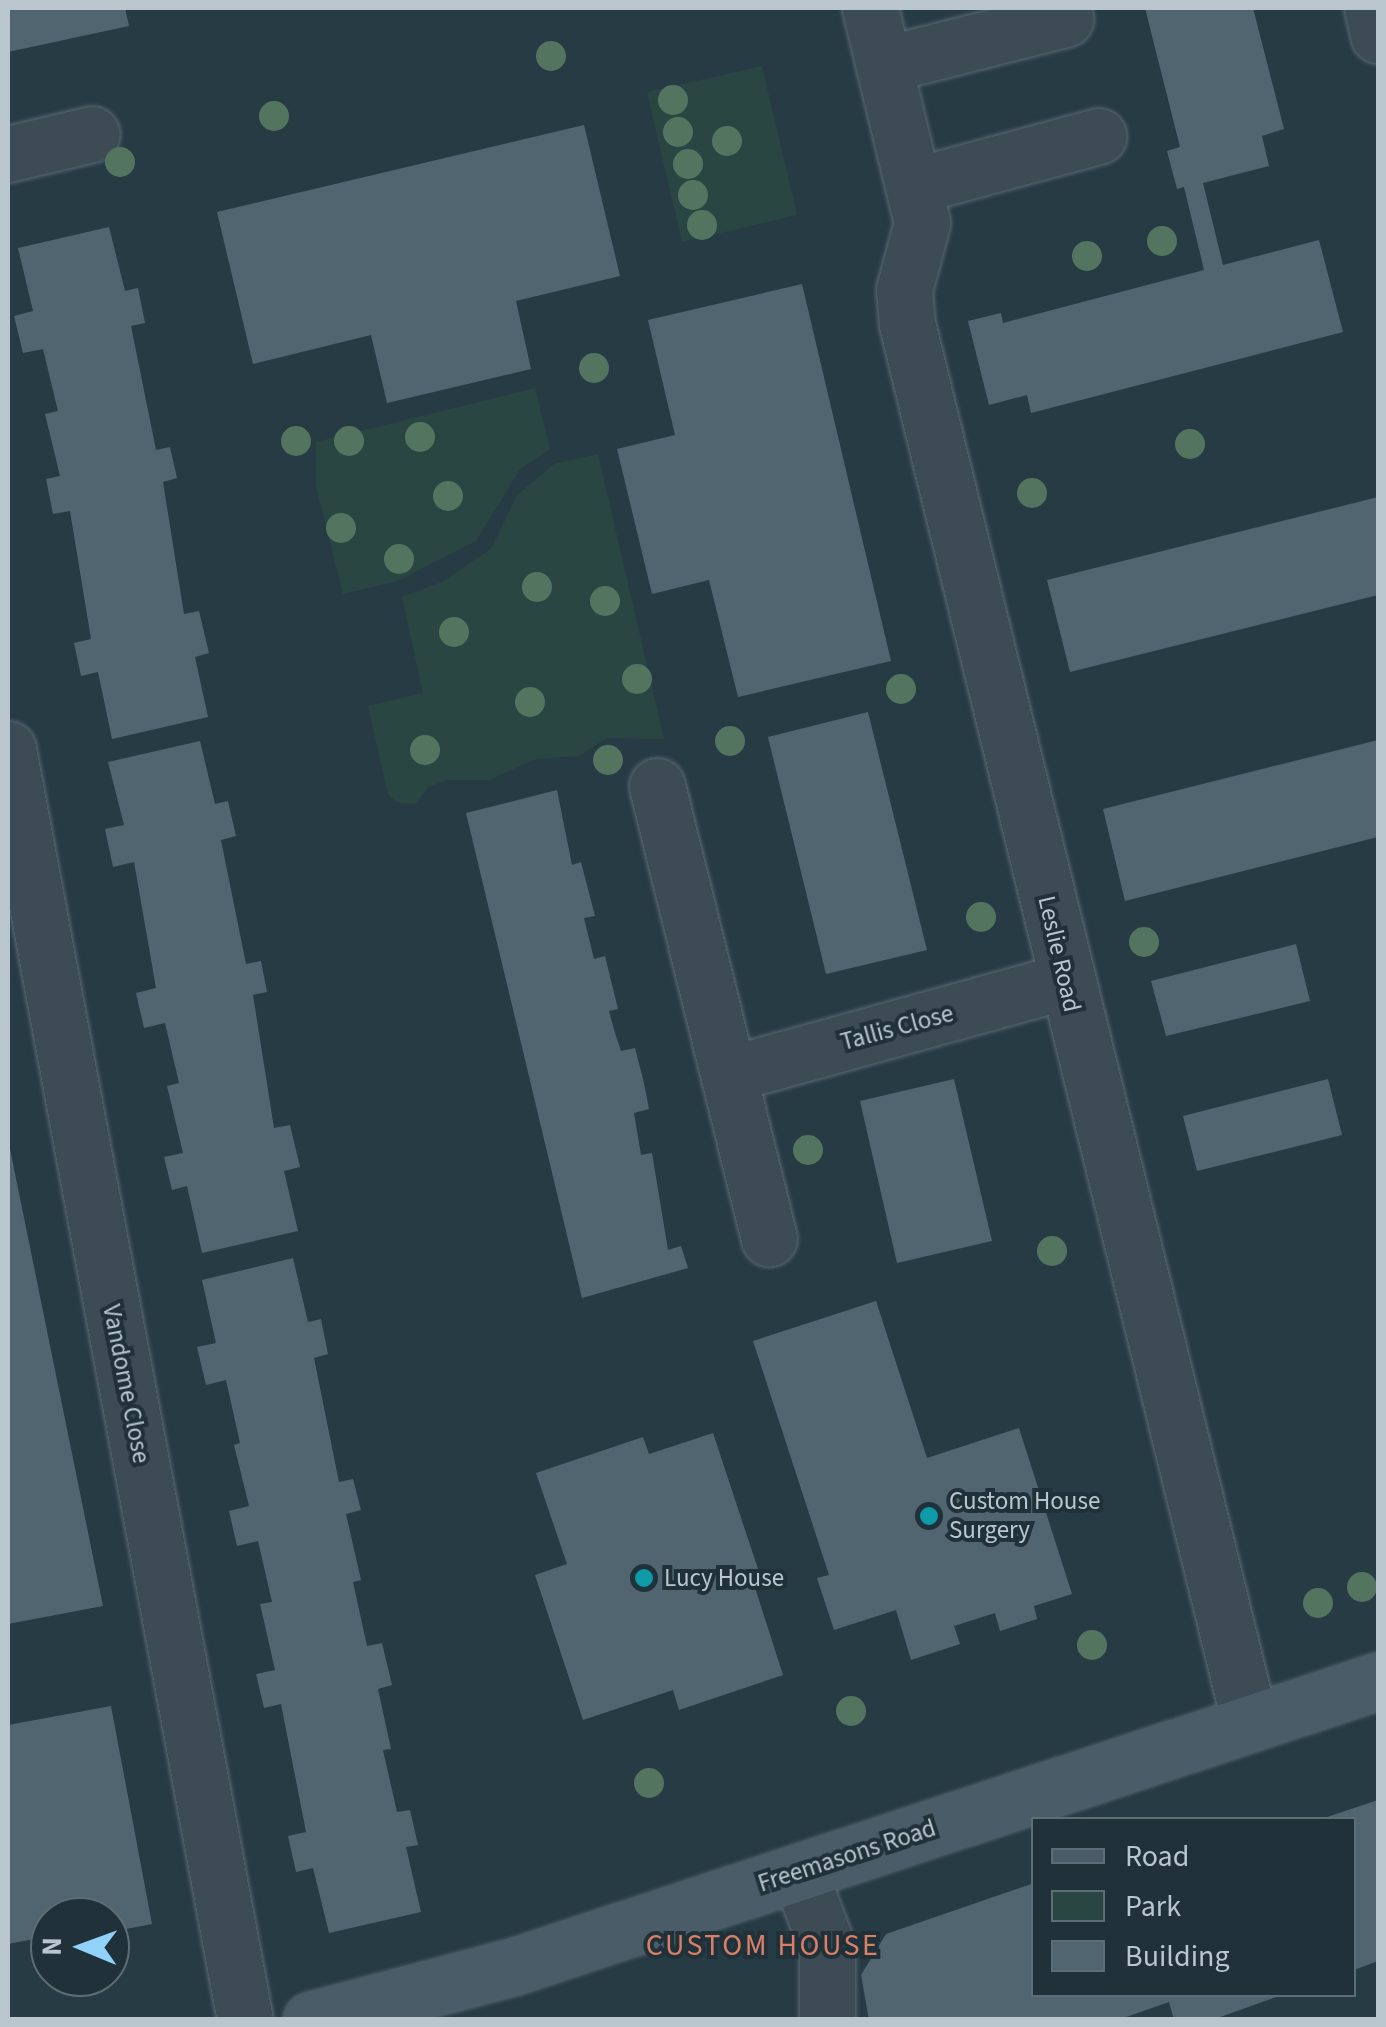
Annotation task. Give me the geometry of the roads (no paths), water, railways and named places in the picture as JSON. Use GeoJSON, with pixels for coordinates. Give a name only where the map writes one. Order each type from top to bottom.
{"type":"FeatureCollection","features":[{"type":"Feature","properties":{"kind":"street","name":"Leslie Road"},"geometry":{"type":"LineString","coordinates":[[870,8],[917,185],[922,223],[904,290],[908,324],[1065,982],[1249,1720]]}},
{"type":"Feature","properties":{"kind":"street"},"geometry":{"type":"LineString","coordinates":[[1372,8],[1378,35]]}},
{"type":"Feature","properties":{"kind":"street"},"geometry":{"type":"LineString","coordinates":[[886,64],[1065,20]]}},
{"type":"Feature","properties":{"kind":"street"},"geometry":{"type":"LineString","coordinates":[[8,154],[92,134]]}},
{"type":"Feature","properties":{"kind":"street"},"geometry":{"type":"LineString","coordinates":[[917,185],[1098,136]]}},
{"type":"Feature","properties":{"kind":"street","name":"Vandome Close"},"geometry":{"type":"LineString","coordinates":[[8,749],[18,865],[246,2020]]}},
{"type":"Feature","properties":{"kind":"street"},"geometry":{"type":"LineString","coordinates":[[657,786],[768,1238]]}},
{"type":"Feature","properties":{"kind":"street","name":"Tallis Close"},"geometry":{"type":"LineString","coordinates":[[730,1074],[1065,982]]}},
{"type":"Feature","properties":{"kind":"street","name":"Freemasons Road"},"geometry":{"type":"LineString","coordinates":[[311,2020],[512,1967],[1249,1720],[1378,1681]]}},
{"type":"Feature","properties":{"kind":"street"},"geometry":{"type":"LineString","coordinates":[[799,1872],[827,1947],[827,2020]]}},
{"type":"Feature","properties":{"kind":"place","name":"Custom House Surgery"},"geometry":{"type":"Point","coordinates":[929,1516]}},
{"type":"Feature","properties":{"kind":"place","name":"Lucy House"},"geometry":{"type":"Point","coordinates":[644,1578]}},
{"type":"Feature","properties":{"kind":"district","name":"CUSTOM HOUSE"},"geometry":{"type":"Point","coordinates":[763,1946]}}]}
